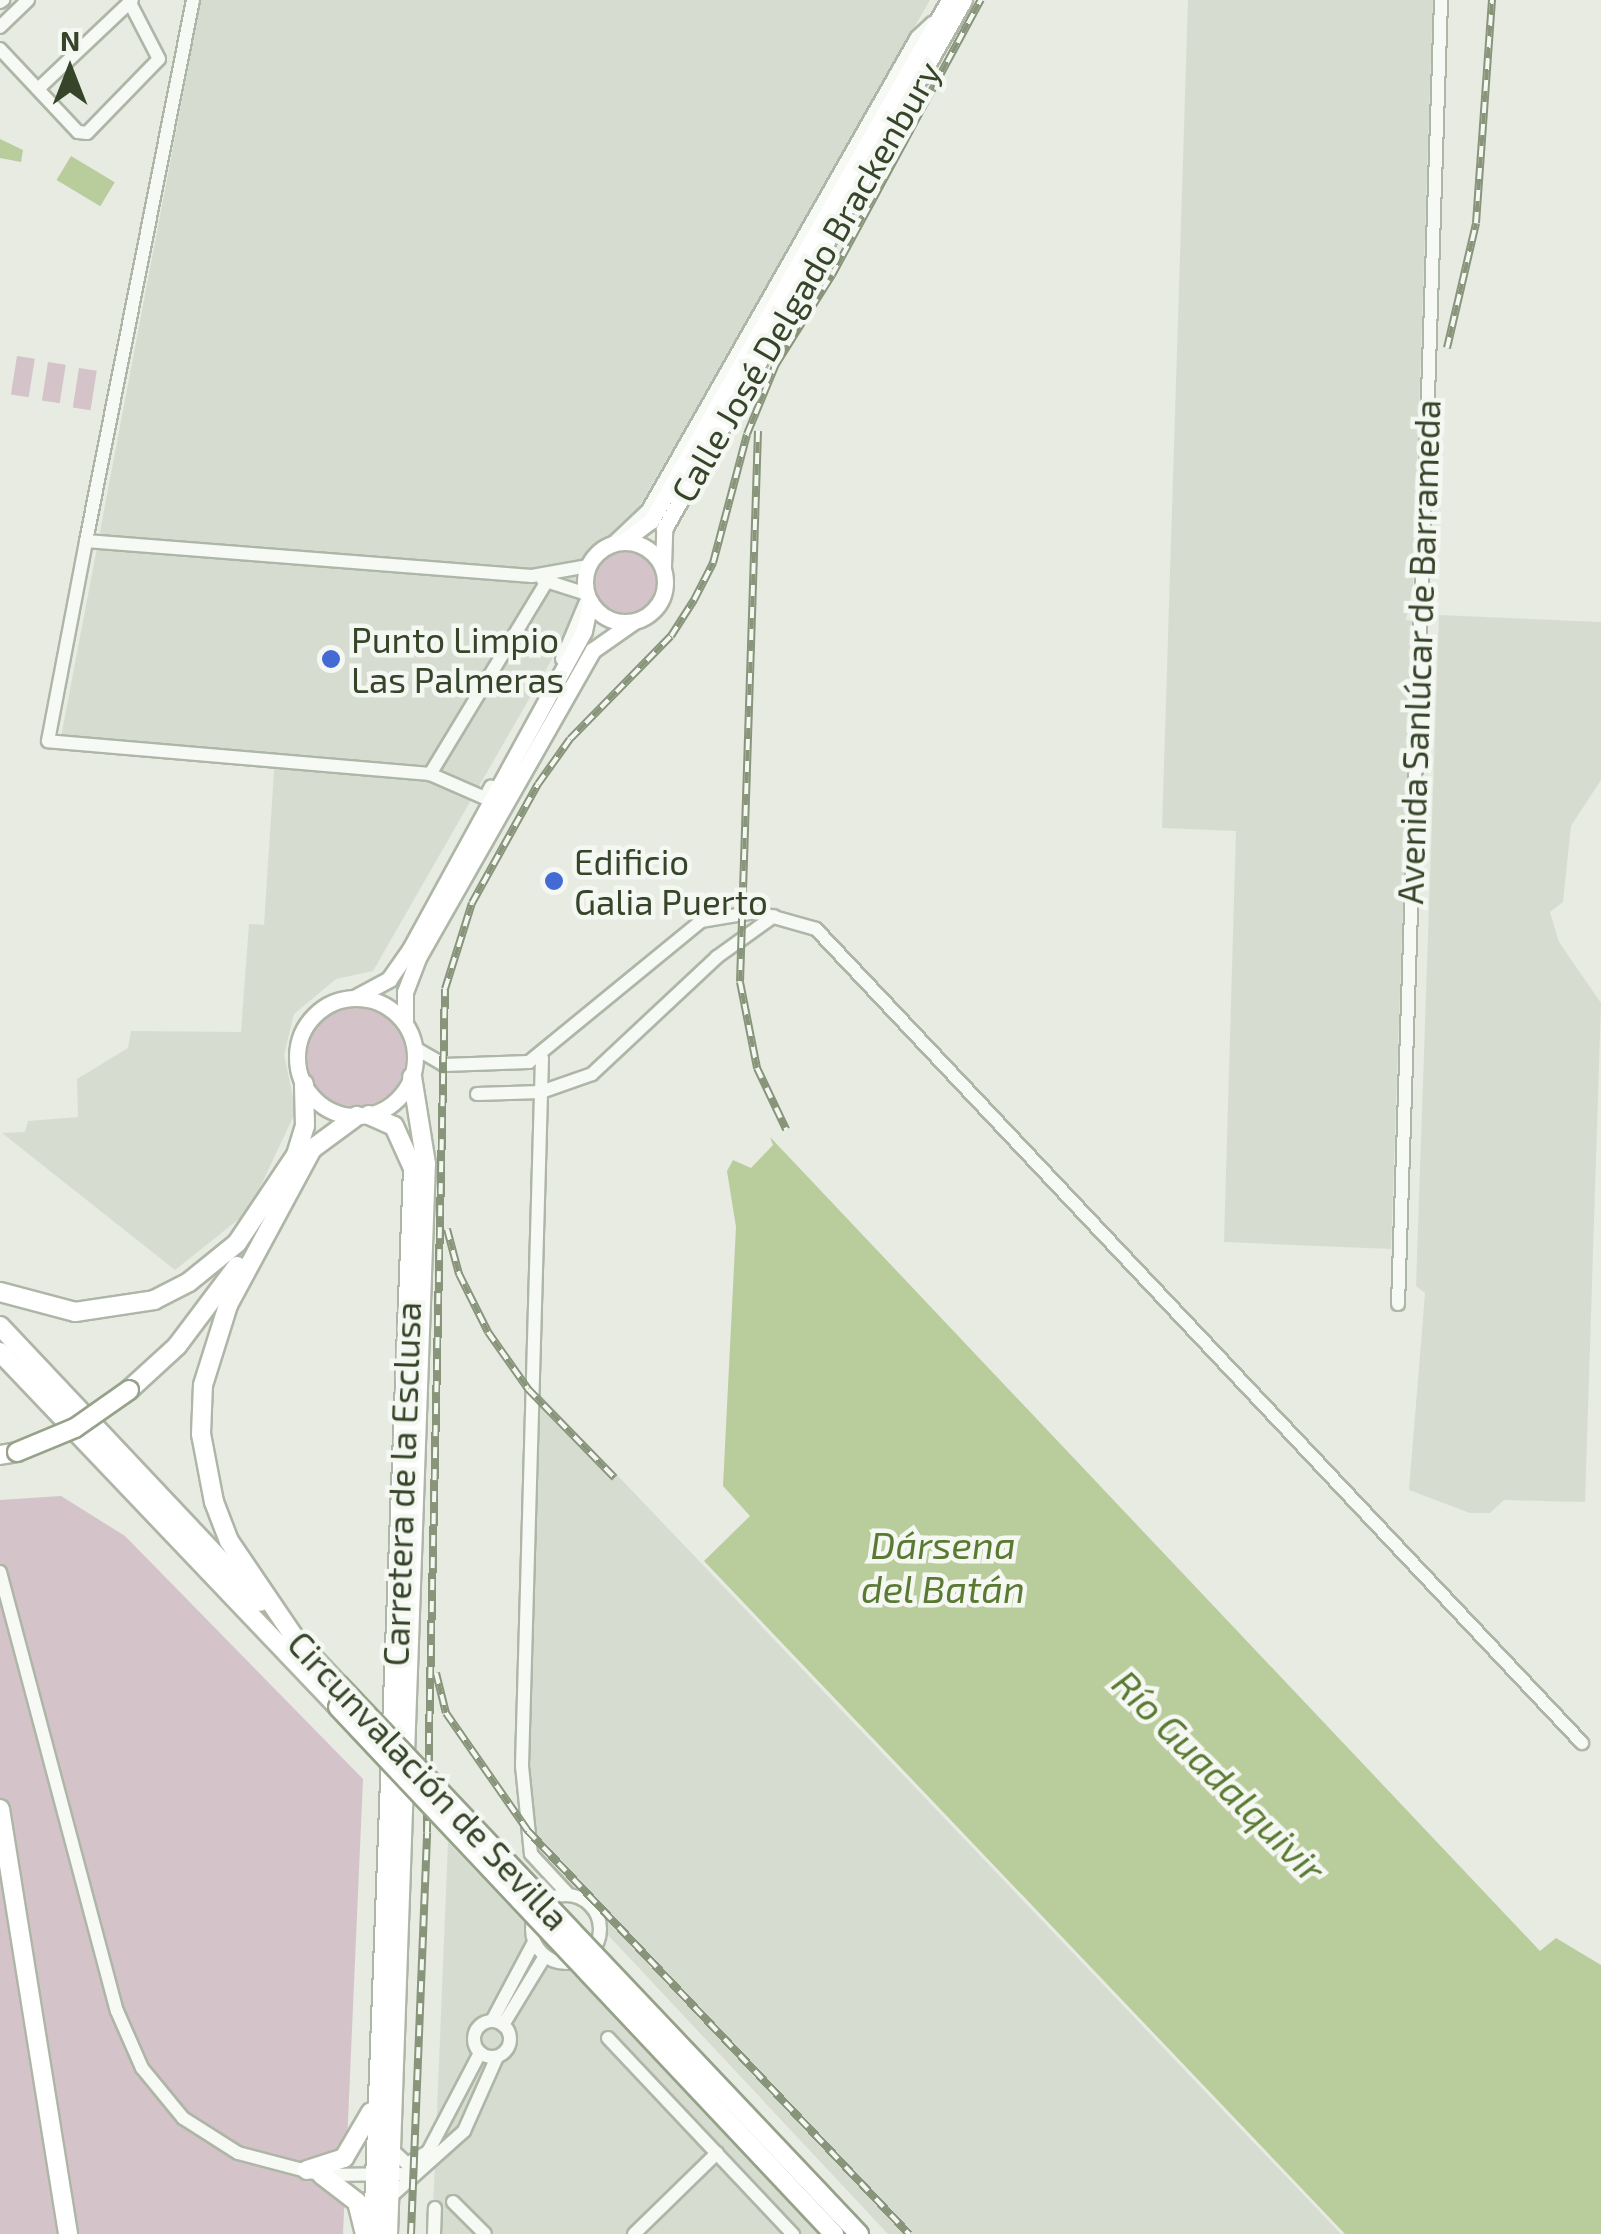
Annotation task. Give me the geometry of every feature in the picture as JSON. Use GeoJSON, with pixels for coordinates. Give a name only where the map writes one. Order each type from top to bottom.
{"type":"FeatureCollection","features":[{"type":"Feature","properties":{"kind":"highway","name":"Carretera de la Esclusa"},"geometry":{"type":"LineString","coordinates":[[373,2234],[384,2163],[426,1164],[412,1077]]}},
{"type":"Feature","properties":{"kind":"highway"},"geometry":{"type":"LineString","coordinates":[[8,1454],[76,1428],[129,1390],[187,1336],[240,1261],[296,1155],[305,1126],[304,1084]]}},
{"type":"Feature","properties":{"kind":"highway"},"geometry":{"type":"LineString","coordinates":[[297,1641],[229,1541],[205,1468],[201,1434],[203,1385],[216,1333],[262,1223],[312,1148],[363,1115]]}},
{"type":"Feature","properties":{"kind":"highway","name":"Carretera de la Esclusa"},"geometry":{"type":"LineString","coordinates":[[363,1115],[394,1126],[413,1168],[378,2093],[384,2163]]}},
{"type":"Feature","properties":{"kind":"highway"},"geometry":{"type":"LineString","coordinates":[[0,1292],[75,1312],[154,1300],[220,1259],[262,1223]]}},
{"type":"Feature","properties":{"kind":"highway","name":"Circunvalación de Sevilla"},"geometry":{"type":"LineString","coordinates":[[0,1326],[859,2234]]}},
{"type":"Feature","properties":{"kind":"highway","name":"Circunvalación de Sevilla"},"geometry":{"type":"LineString","coordinates":[[0,1352],[834,2234]]}},
{"type":"Feature","properties":{"kind":"highway"},"geometry":{"type":"LineString","coordinates":[[0,1808],[68,2234]]}},
{"type":"Feature","properties":{"kind":"highway"},"geometry":{"type":"LineString","coordinates":[[365,2234],[357,2202],[315,2173],[344,2158],[356,2146],[378,2093]]}},
{"type":"Feature","properties":{"kind":"highway"},"geometry":{"type":"LineString","coordinates":[[384,2163],[388,2234]]}},
{"type":"Feature","properties":{"kind":"main road","name":"Calle José Delgado Brackenbury"},"geometry":{"type":"LineString","coordinates":[[663,566],[664,530],[964,0]]}},
{"type":"Feature","properties":{"kind":"main road","name":"Calle José Delgado Brackenbury"},"geometry":{"type":"LineString","coordinates":[[618,542],[651,520],[945,8]]}},
{"type":"Feature","properties":{"kind":"main road"},"geometry":{"type":"LineString","coordinates":[[618,542],[647,548],[663,566],[662,599],[593,650],[419,956],[405,992],[405,1023],[415,1048],[412,1077],[396,1100],[363,1115],[330,1110],[304,1084],[298,1050],[305,1027],[331,1004],[354,998],[389,979],[443,890],[584,630],[588,566],[618,542]]}},
{"type":"Feature","properties":{"kind":"main road"},"geometry":{"type":"LineString","coordinates":[[588,598],[605,617],[633,622]]}},
{"type":"Feature","properties":{"kind":"main road"},"geometry":{"type":"LineString","coordinates":[[354,998],[377,1002],[405,1023]]}},
{"type":"Feature","properties":{"kind":"street"},"geometry":{"type":"LineString","coordinates":[[0,27],[28,0]]}},
{"type":"Feature","properties":{"kind":"street"},"geometry":{"type":"LineString","coordinates":[[193,0],[48,740],[430,774],[485,798]]}},
{"type":"Feature","properties":{"kind":"street","name":"Avenida Sanlúcar de Barrameda"},"geometry":{"type":"LineString","coordinates":[[1398,1304],[1441,0]]}},
{"type":"Feature","properties":{"kind":"street"},"geometry":{"type":"LineString","coordinates":[[0,50],[78,132],[87,133],[159,59],[131,1],[38,89]]}},
{"type":"Feature","properties":{"kind":"street"},"geometry":{"type":"LineString","coordinates":[[86,542],[532,576],[588,598],[562,658],[485,798],[443,890]]}},
{"type":"Feature","properties":{"kind":"street"},"geometry":{"type":"LineString","coordinates":[[532,576],[588,566]]}},
{"type":"Feature","properties":{"kind":"street"},"geometry":{"type":"LineString","coordinates":[[430,774],[547,581]]}},
{"type":"Feature","properties":{"kind":"street"},"geometry":{"type":"LineString","coordinates":[[415,1048],[444,1065],[514,1066],[542,1058],[685,929],[742,912],[802,921],[830,941],[1582,1743]]}},
{"type":"Feature","properties":{"kind":"street"},"geometry":{"type":"LineString","coordinates":[[477,1094],[541,1092],[592,1074],[729,946],[774,916]]}},
{"type":"Feature","properties":{"kind":"street"},"geometry":{"type":"LineString","coordinates":[[534,1942],[545,1956],[580,1960],[598,1943],[595,1910],[568,1894],[530,1854],[522,1766],[542,1058]]}},
{"type":"Feature","properties":{"kind":"street"},"geometry":{"type":"LineString","coordinates":[[0,1572],[16,1613],[117,2011],[142,2068],[161,2096],[210,2138],[266,2164],[315,2173],[384,2163],[407,2164],[428,2152],[480,2052],[474,2034],[497,2023],[545,1956]]}},
{"type":"Feature","properties":{"kind":"street"},"geometry":{"type":"LineString","coordinates":[[497,2023],[534,1942],[535,1913],[549,1899],[568,1894]]}},
{"type":"Feature","properties":{"kind":"street"},"geometry":{"type":"LineString","coordinates":[[388,2199],[464,2131],[497,2057],[510,2041],[497,2023]]}},
{"type":"Feature","properties":{"kind":"street"},"geometry":{"type":"LineString","coordinates":[[608,2038],[793,2234]]}},
{"type":"Feature","properties":{"kind":"street"},"geometry":{"type":"LineString","coordinates":[[480,2052],[497,2057]]}},
{"type":"Feature","properties":{"kind":"street"},"geometry":{"type":"LineString","coordinates":[[634,2234],[716,2153]]}},
{"type":"Feature","properties":{"kind":"street"},"geometry":{"type":"LineString","coordinates":[[384,2163],[412,2174]]}},
{"type":"Feature","properties":{"kind":"street"},"geometry":{"type":"LineString","coordinates":[[454,2202],[485,2234]]}},
{"type":"Feature","properties":{"kind":"street"},"geometry":{"type":"LineString","coordinates":[[434,2208],[434,2234]]}},
{"type":"Feature","properties":{"kind":"shaded area"},"geometry":{"type":"Polygon","coordinates":[[[201,0],[930,0],[373,971],[336,979],[294,1014],[284,1055],[296,1111],[249,1211],[175,1270],[2,1133],[25,1132],[28,1121],[78,1117],[77,1079],[128,1048],[131,1031],[241,1032],[249,924],[264,925],[275,756],[61,737],[201,0]]]}},
{"type":"Feature","properties":{"kind":"shaded area"},"geometry":{"type":"Polygon","coordinates":[[[1188,0],[1433,0],[1413,585],[1406,620],[1413,621],[1391,1249],[1224,1242],[1236,831],[1162,828],[1188,0]]]}},
{"type":"Feature","properties":{"kind":"shaded area"},"geometry":{"type":"Polygon","coordinates":[[[17,356],[35,359],[29,397],[11,395],[17,356]]]}},
{"type":"Feature","properties":{"kind":"shaded area"},"geometry":{"type":"Polygon","coordinates":[[[48,362],[66,365],[60,403],[42,401],[48,362]]]}},
{"type":"Feature","properties":{"kind":"shaded area"},"geometry":{"type":"Polygon","coordinates":[[[79,368],[97,371],[91,410],[73,408],[79,368]]]}},
{"type":"Feature","properties":{"kind":"shaded area"},"geometry":{"type":"Polygon","coordinates":[[[626,549],[649,558],[658,581],[649,604],[626,613],[603,604],[594,581],[603,558],[626,549]]]}},
{"type":"Feature","properties":{"kind":"shaded area"},"geometry":{"type":"Polygon","coordinates":[[[1439,615],[1601,622],[1601,780],[1571,826],[1563,902],[1550,912],[1559,942],[1601,1003],[1585,1502],[1504,1500],[1490,1513],[1470,1513],[1409,1490],[1425,1293],[1416,1286],[1439,615]]]}},
{"type":"Feature","properties":{"kind":"shaded area"},"geometry":{"type":"Polygon","coordinates":[[[355,1005],[374,1009],[391,1020],[402,1037],[406,1056],[402,1075],[391,1092],[374,1103],[355,1107],[336,1103],[319,1092],[308,1075],[304,1056],[308,1037],[319,1020],[336,1009],[355,1005]]]}},
{"type":"Feature","properties":{"kind":"shaded area"},"geometry":{"type":"Polygon","coordinates":[[[537,1391],[1341,2234],[888,2234],[535,1857],[526,1770],[537,1391]]]}},
{"type":"Feature","properties":{"kind":"shaded area"},"geometry":{"type":"Polygon","coordinates":[[[61,1496],[125,1536],[363,1779],[343,2234],[0,2234],[0,1500],[61,1496]]]}},
{"type":"Feature","properties":{"kind":"shaded area"},"geometry":{"type":"Polygon","coordinates":[[[448,1842],[820,2234],[432,2234],[448,1842]]]}},
{"type":"Feature","properties":{"kind":"water"},"geometry":{"type":"Polygon","coordinates":[[[0,139],[23,150],[21,162],[0,158],[0,139]]]}},
{"type":"Feature","properties":{"kind":"water"},"geometry":{"type":"Polygon","coordinates":[[[71,156],[115,182],[100,206],[57,180],[71,156]]]}},
{"type":"Feature","properties":{"kind":"water","name":"Dársena del Batán"},"geometry":{"type":"Polygon","coordinates":[[[770,1137],[1540,1951],[1556,1938],[1601,1965],[1601,2234],[1345,2234],[704,1561],[750,1516],[723,1486],[736,1227],[727,1171],[733,1160],[751,1168],[773,1145],[770,1137]]]}},
{"type":"Feature","properties":{"kind":"railway"},"geometry":{"type":"LineString","coordinates":[[411,2234],[427,1832],[445,989],[472,903],[538,784],[570,739],[671,636],[694,600],[713,563],[747,434],[776,364],[832,275],[981,0]]}},
{"type":"Feature","properties":{"kind":"railway"},"geometry":{"type":"LineString","coordinates":[[1447,348],[1476,223],[1492,0]]}},
{"type":"Feature","properties":{"kind":"railway"},"geometry":{"type":"LineString","coordinates":[[758,431],[740,982],[757,1068],[786,1129]]}},
{"type":"Feature","properties":{"kind":"railway"},"geometry":{"type":"LineString","coordinates":[[447,1229],[459,1274],[488,1332],[528,1389],[615,1478]]}},
{"type":"Feature","properties":{"kind":"railway"},"geometry":{"type":"LineString","coordinates":[[436,1673],[446,1713],[528,1831],[909,2234]]}},
{"type":"Feature","properties":{"kind":"place","name":"Punto Limpio Las Palmeras"},"geometry":{"type":"Point","coordinates":[331,659]}},
{"type":"Feature","properties":{"kind":"place","name":"Edificio Galia Puerto"},"geometry":{"type":"Point","coordinates":[554,881]}},
{"type":"Feature","properties":{"kind":"water label","name":"Río Guadalquivir"},"geometry":{"type":"Point","coordinates":[1219,1776]}}]}
